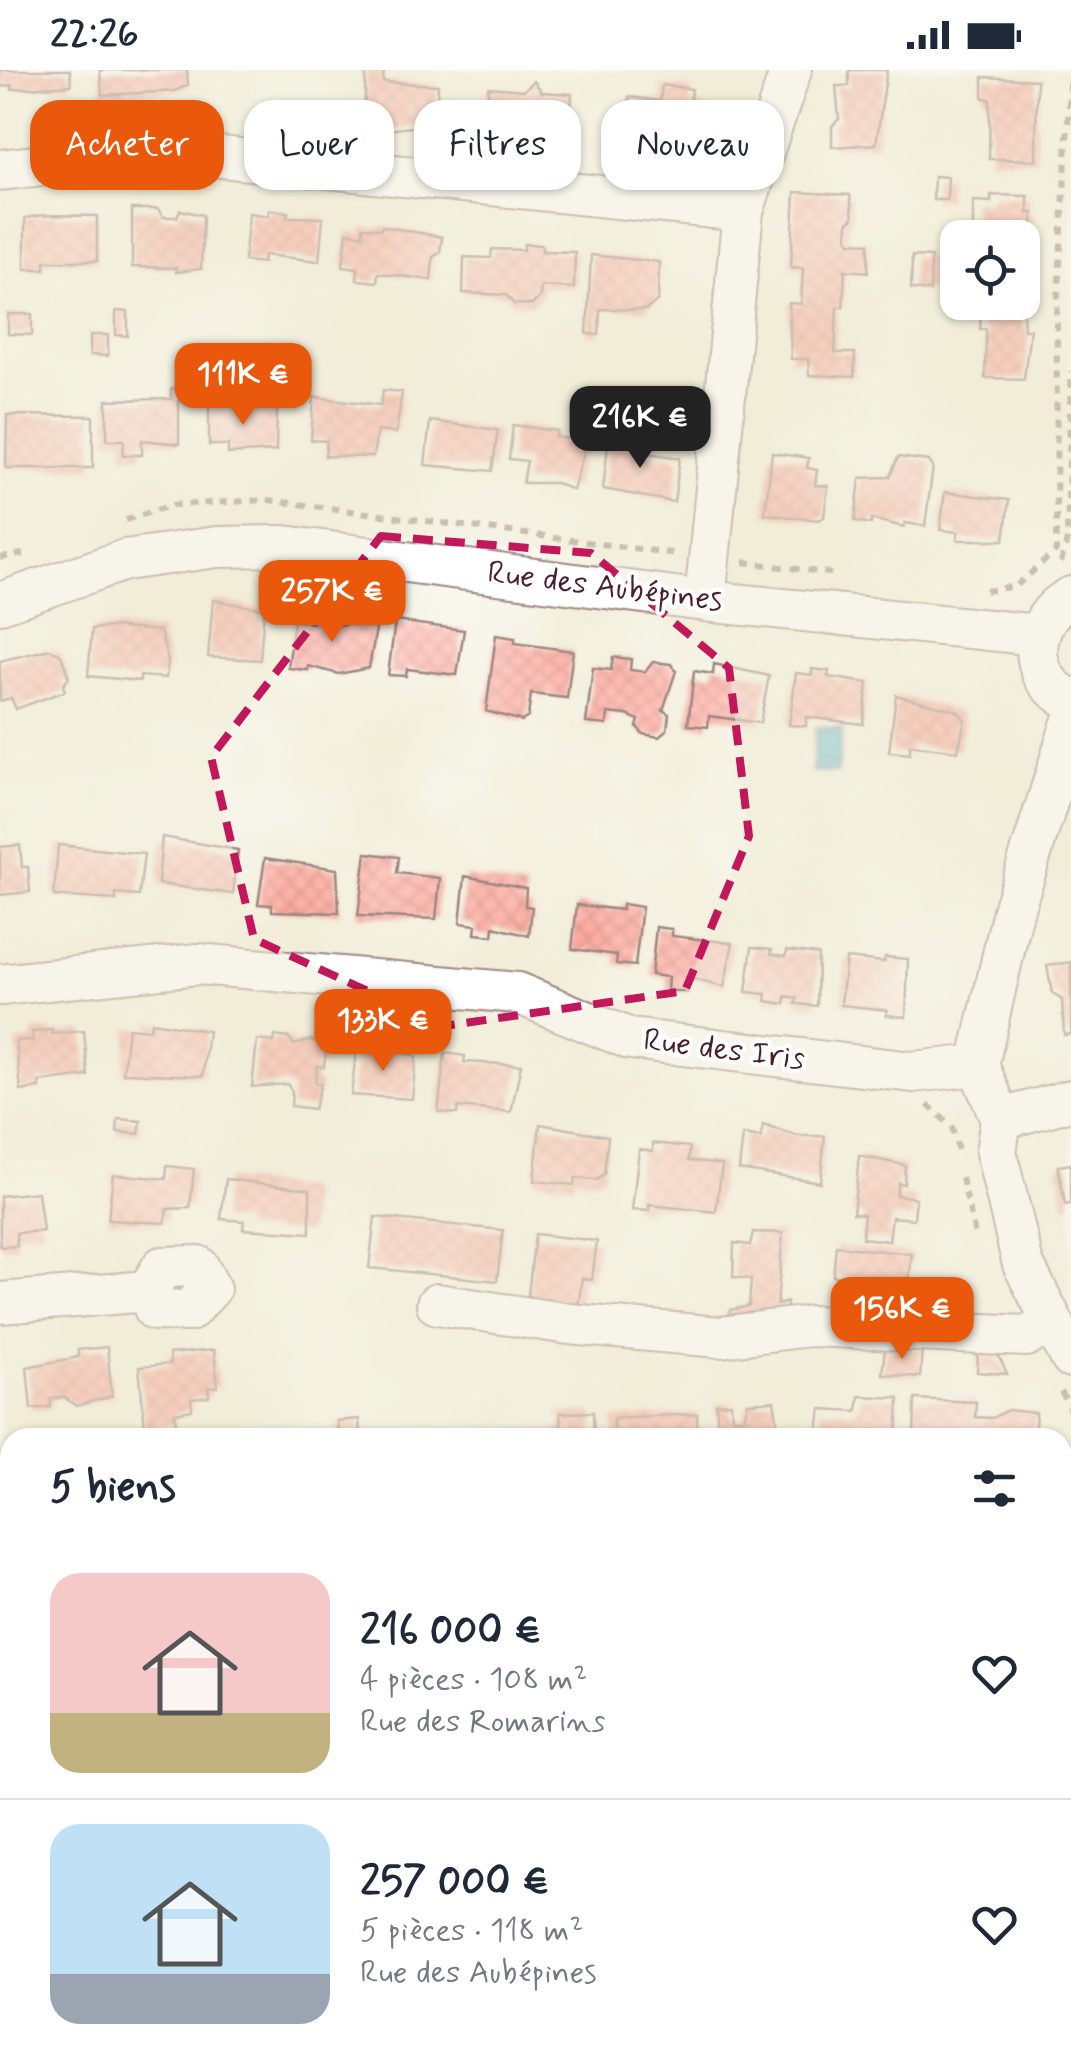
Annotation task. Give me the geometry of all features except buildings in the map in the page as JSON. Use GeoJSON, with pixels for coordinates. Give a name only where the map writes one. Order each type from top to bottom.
{"type":"FeatureCollection","features":[{"type":"Feature","properties":{"kind":"street"},"geometry":{"type":"LineString","coordinates":[[705,600],[743,211],[791,70]]}},
{"type":"Feature","properties":{"kind":"street"},"geometry":{"type":"LineString","coordinates":[[0,170],[162,152],[743,211]]}},
{"type":"Feature","properties":{"kind":"street","name":"Rue des Aubépines"},"geometry":{"type":"LineString","coordinates":[[0,604],[125,560],[217,548],[284,546],[705,600],[1038,635]]}},
{"type":"Feature","properties":{"kind":"street"},"geometry":{"type":"LineString","coordinates":[[1071,597],[1054,607],[1038,635],[1040,670],[1049,684],[1071,699]]}},
{"type":"Feature","properties":{"kind":"street"},"geometry":{"type":"LineString","coordinates":[[1062,1340],[1023,1264],[996,1152],[1002,1119],[978,1065],[1013,911],[1071,726]]}},
{"type":"Feature","properties":{"kind":"street","name":"Rue des Iris"},"geometry":{"type":"LineString","coordinates":[[0,985],[198,964],[517,993],[630,1039],[913,1072],[978,1065]]}},
{"type":"Feature","properties":{"kind":"street"},"geometry":{"type":"LineString","coordinates":[[1002,1119],[1071,1100]]}},
{"type":"Feature","properties":{"kind":"street"},"geometry":{"type":"LineString","coordinates":[[0,1304],[148,1292]]}},
{"type":"Feature","properties":{"kind":"street"},"geometry":{"type":"LineString","coordinates":[[437,1304],[569,1324],[720,1337],[810,1326],[1062,1340]]}},
{"type":"Feature","properties":{"kind":"highlighted area"},"geometry":{"type":"Polygon","coordinates":[[[381,536],[591,553],[729,668],[749,836],[685,991],[444,1026],[254,939],[211,757],[381,536]]]}},
{"type":"Feature","properties":{"kind":"water"},"geometry":{"type":"Polygon","coordinates":[[[816,727],[842,729],[838,773],[812,771],[816,727]]]}}]}
